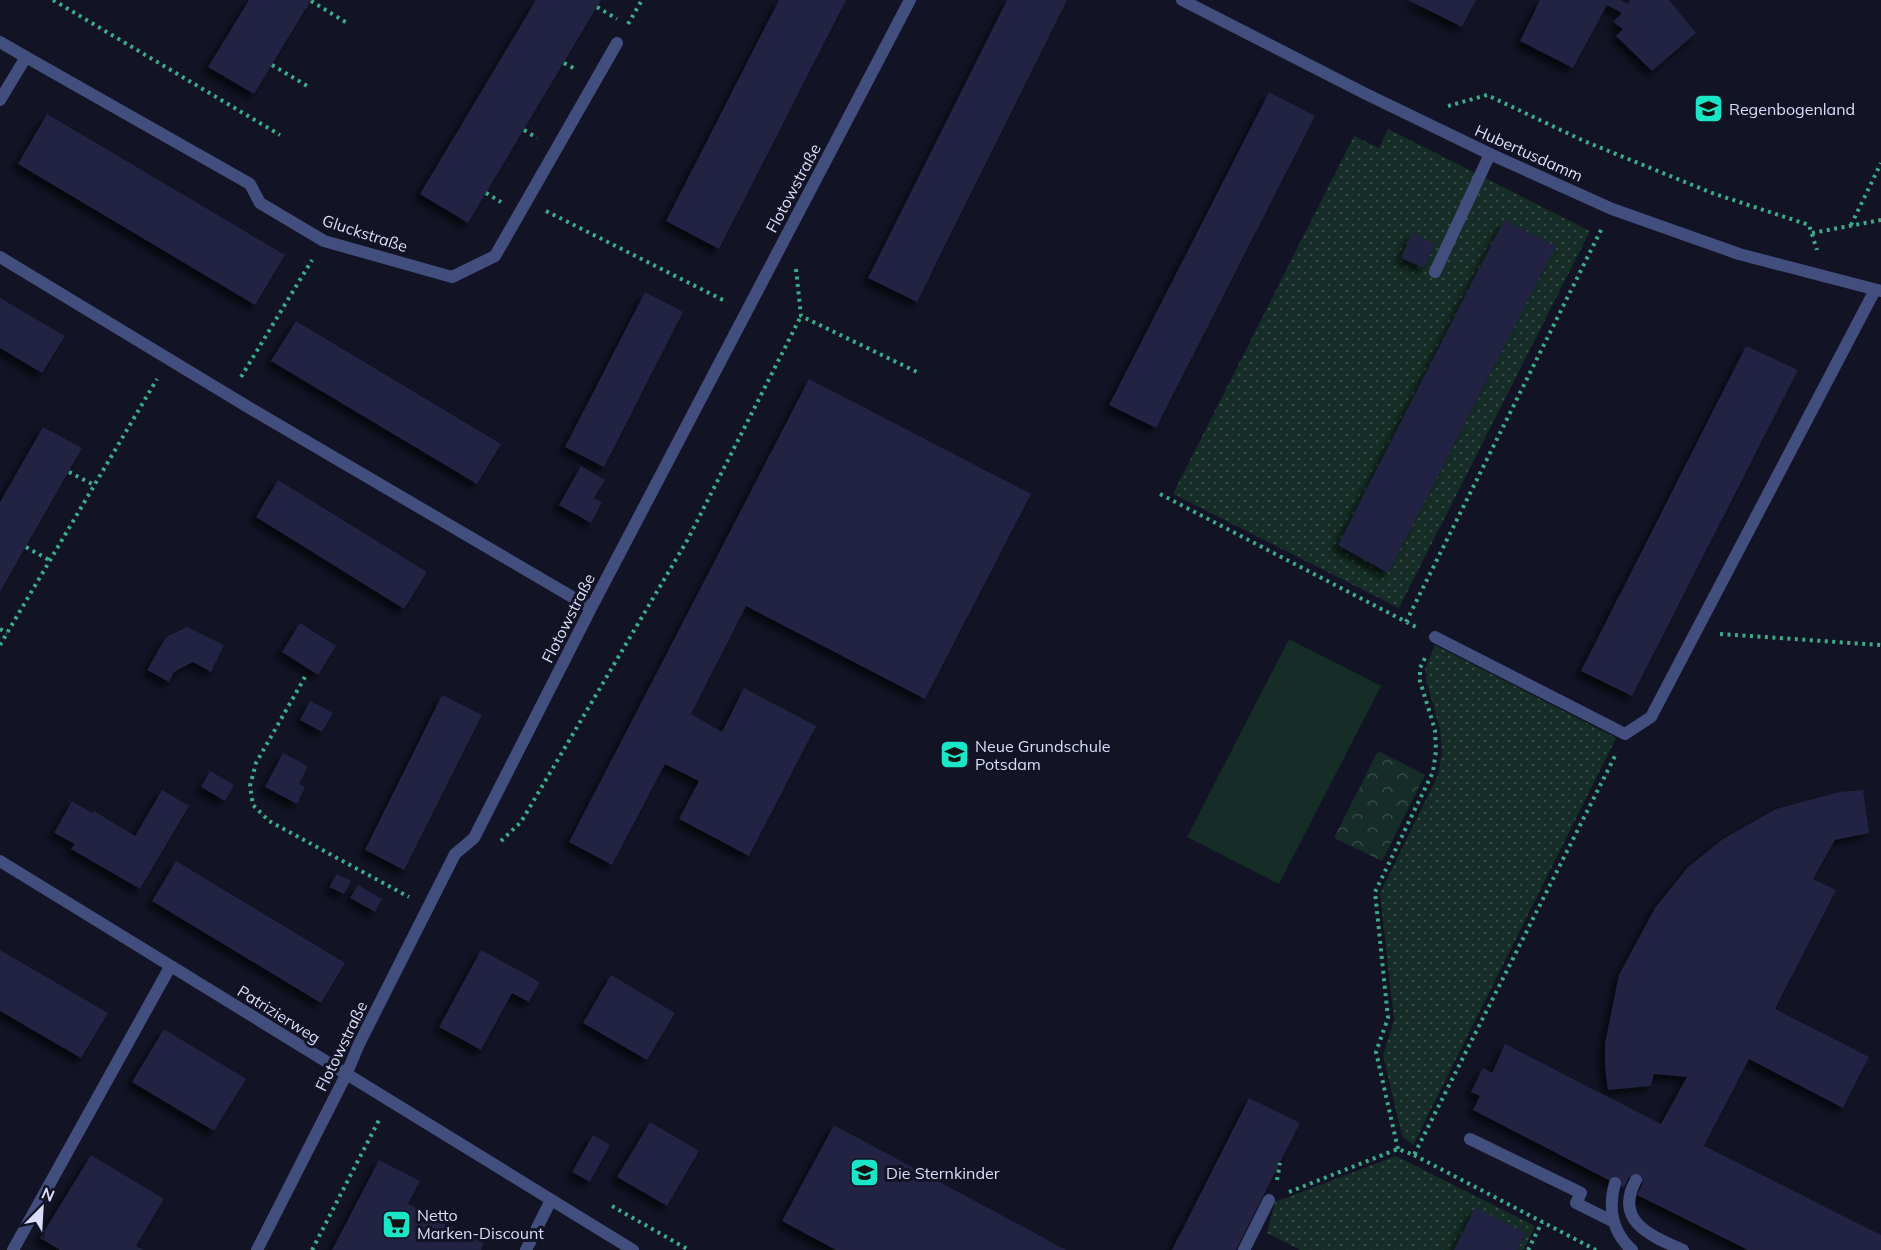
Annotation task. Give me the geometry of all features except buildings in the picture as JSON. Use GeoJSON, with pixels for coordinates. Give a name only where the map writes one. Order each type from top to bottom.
{"type":"FeatureCollection","features":[{"type":"Feature","properties":{"kind":"street","name":"Flotowstraße"},"geometry":{"type":"LineString","coordinates":[[257,1250],[455,854],[474,838],[591,609],[910,0]]}},
{"type":"Feature","properties":{"kind":"street","name":"Hubertusdamm"},"geometry":{"type":"LineString","coordinates":[[1182,0],[1366,94],[1490,154],[1612,209],[1739,254],[1878,291]]}},
{"type":"Feature","properties":{"kind":"street","name":"Gluckstraße"},"geometry":{"type":"LineString","coordinates":[[0,42],[250,184],[260,202],[324,241],[452,277],[495,256],[617,43]]}},
{"type":"Feature","properties":{"kind":"street"},"geometry":{"type":"LineString","coordinates":[[0,100],[26,57]]}},
{"type":"Feature","properties":{"kind":"street"},"geometry":{"type":"LineString","coordinates":[[1435,272],[1490,154]]}},
{"type":"Feature","properties":{"kind":"street"},"geometry":{"type":"LineString","coordinates":[[0,257],[591,609]]}},
{"type":"Feature","properties":{"kind":"street"},"geometry":{"type":"LineString","coordinates":[[1435,637],[1625,734],[1651,717],[1878,291]]}},
{"type":"Feature","properties":{"kind":"street","name":"Patrizierweg"},"geometry":{"type":"LineString","coordinates":[[0,861],[633,1250]]}},
{"type":"Feature","properties":{"kind":"street"},"geometry":{"type":"LineString","coordinates":[[13,1250],[170,967]]}},
{"type":"Feature","properties":{"kind":"street"},"geometry":{"type":"LineString","coordinates":[[1470,1139],[1581,1193],[1576,1203],[1612,1221]]}},
{"type":"Feature","properties":{"kind":"street"},"geometry":{"type":"LineString","coordinates":[[1636,1180],[1629,1192],[1629,1209],[1637,1224],[1655,1238],[1683,1250]]}},
{"type":"Feature","properties":{"kind":"street"},"geometry":{"type":"LineString","coordinates":[[1615,1184],[1611,1198],[1612,1221],[1624,1243],[1632,1250]]}},
{"type":"Feature","properties":{"kind":"street"},"geometry":{"type":"LineString","coordinates":[[526,1250],[551,1200]]}},
{"type":"Feature","properties":{"kind":"street"},"geometry":{"type":"LineString","coordinates":[[1244,1250],[1269,1200]]}},
{"type":"Feature","properties":{"kind":"path"},"geometry":{"type":"LineString","coordinates":[[53,0],[280,135]]}},
{"type":"Feature","properties":{"kind":"path"},"geometry":{"type":"LineString","coordinates":[[311,1],[347,23]]}},
{"type":"Feature","properties":{"kind":"path"},"geometry":{"type":"LineString","coordinates":[[597,7],[627,26]]}},
{"type":"Feature","properties":{"kind":"path"},"geometry":{"type":"LineString","coordinates":[[272,65],[309,87]]}},
{"type":"Feature","properties":{"kind":"path"},"geometry":{"type":"LineString","coordinates":[[1438,102],[1448,107],[1487,95],[1595,146],[1712,193],[1809,225],[1819,255]]}},
{"type":"Feature","properties":{"kind":"path"},"geometry":{"type":"LineString","coordinates":[[1850,226],[1881,163]]}},
{"type":"Feature","properties":{"kind":"path"},"geometry":{"type":"LineString","coordinates":[[526,201],[747,312]]}},
{"type":"Feature","properties":{"kind":"path"},"geometry":{"type":"LineString","coordinates":[[1161,494],[1406,622],[1612,209]]}},
{"type":"Feature","properties":{"kind":"path"},"geometry":{"type":"LineString","coordinates":[[1812,233],[1881,220]]}},
{"type":"Feature","properties":{"kind":"path"},"geometry":{"type":"LineString","coordinates":[[230,396],[324,241]]}},
{"type":"Feature","properties":{"kind":"path"},"geometry":{"type":"LineString","coordinates":[[500,842],[521,822],[687,539],[801,316],[796,267],[776,257]]}},
{"type":"Feature","properties":{"kind":"path"},"geometry":{"type":"LineString","coordinates":[[801,316],[917,372]]}},
{"type":"Feature","properties":{"kind":"path"},"geometry":{"type":"LineString","coordinates":[[0,645],[168,359]]}},
{"type":"Feature","properties":{"kind":"path"},"geometry":{"type":"LineString","coordinates":[[69,472],[94,485]]}},
{"type":"Feature","properties":{"kind":"path"},"geometry":{"type":"LineString","coordinates":[[26,547],[50,560]]}},
{"type":"Feature","properties":{"kind":"path"},"geometry":{"type":"LineString","coordinates":[[0,629],[7,633]]}},
{"type":"Feature","properties":{"kind":"path"},"geometry":{"type":"LineString","coordinates":[[1696,633],[1881,645]]}},
{"type":"Feature","properties":{"kind":"path"},"geometry":{"type":"LineString","coordinates":[[1398,1149],[1376,1052],[1388,1018],[1375,892],[1433,772],[1435,730],[1420,681],[1420,668],[1435,637]]}},
{"type":"Feature","properties":{"kind":"path"},"geometry":{"type":"LineString","coordinates":[[305,677],[256,763],[250,786],[253,805],[269,821],[429,907]]}},
{"type":"Feature","properties":{"kind":"path"},"geometry":{"type":"LineString","coordinates":[[1414,1155],[1625,734]]}},
{"type":"Feature","properties":{"kind":"path"},"geometry":{"type":"LineString","coordinates":[[312,1250],[389,1101]]}},
{"type":"Feature","properties":{"kind":"path"},"geometry":{"type":"LineString","coordinates":[[1269,1200],[1398,1149],[1414,1155],[1596,1250]]}},
{"type":"Feature","properties":{"kind":"path"},"geometry":{"type":"LineString","coordinates":[[1528,1250],[1542,1222]]}},
{"type":"Feature","properties":{"kind":"green space"},"geometry":{"type":"Polygon","coordinates":[[[1388,129],[1590,231],[1399,608],[1173,494],[1354,136],[1379,148],[1388,129]]]}},
{"type":"Feature","properties":{"kind":"green space"},"geometry":{"type":"Polygon","coordinates":[[[1289,639],[1381,686],[1279,884],[1187,837],[1289,639]]]}},
{"type":"Feature","properties":{"kind":"green space"},"geometry":{"type":"Polygon","coordinates":[[[1435,645],[1616,738],[1413,1145],[1402,1136],[1383,1055],[1394,1020],[1380,893],[1438,775],[1442,752],[1440,730],[1425,669],[1435,645]]]}},
{"type":"Feature","properties":{"kind":"green space"},"geometry":{"type":"Polygon","coordinates":[[[1378,751],[1425,775],[1382,861],[1334,838],[1378,751]]]}},
{"type":"Feature","properties":{"kind":"green space"},"geometry":{"type":"Polygon","coordinates":[[[1396,1156],[1535,1226],[1524,1250],[1300,1250],[1267,1233],[1275,1202],[1396,1156]]]}},
{"type":"Feature","properties":{"kind":"place","name":"Regenbogenland"},"geometry":{"type":"Point","coordinates":[1708,109]}},
{"type":"Feature","properties":{"kind":"place","name":"Neue Grundschule Potsdam"},"geometry":{"type":"Point","coordinates":[954,755]}},
{"type":"Feature","properties":{"kind":"place","name":"Die Sternkinder"},"geometry":{"type":"Point","coordinates":[865,1173]}},
{"type":"Feature","properties":{"kind":"place","name":"Netto Marken-Discount"},"geometry":{"type":"Point","coordinates":[396,1224]}}]}
